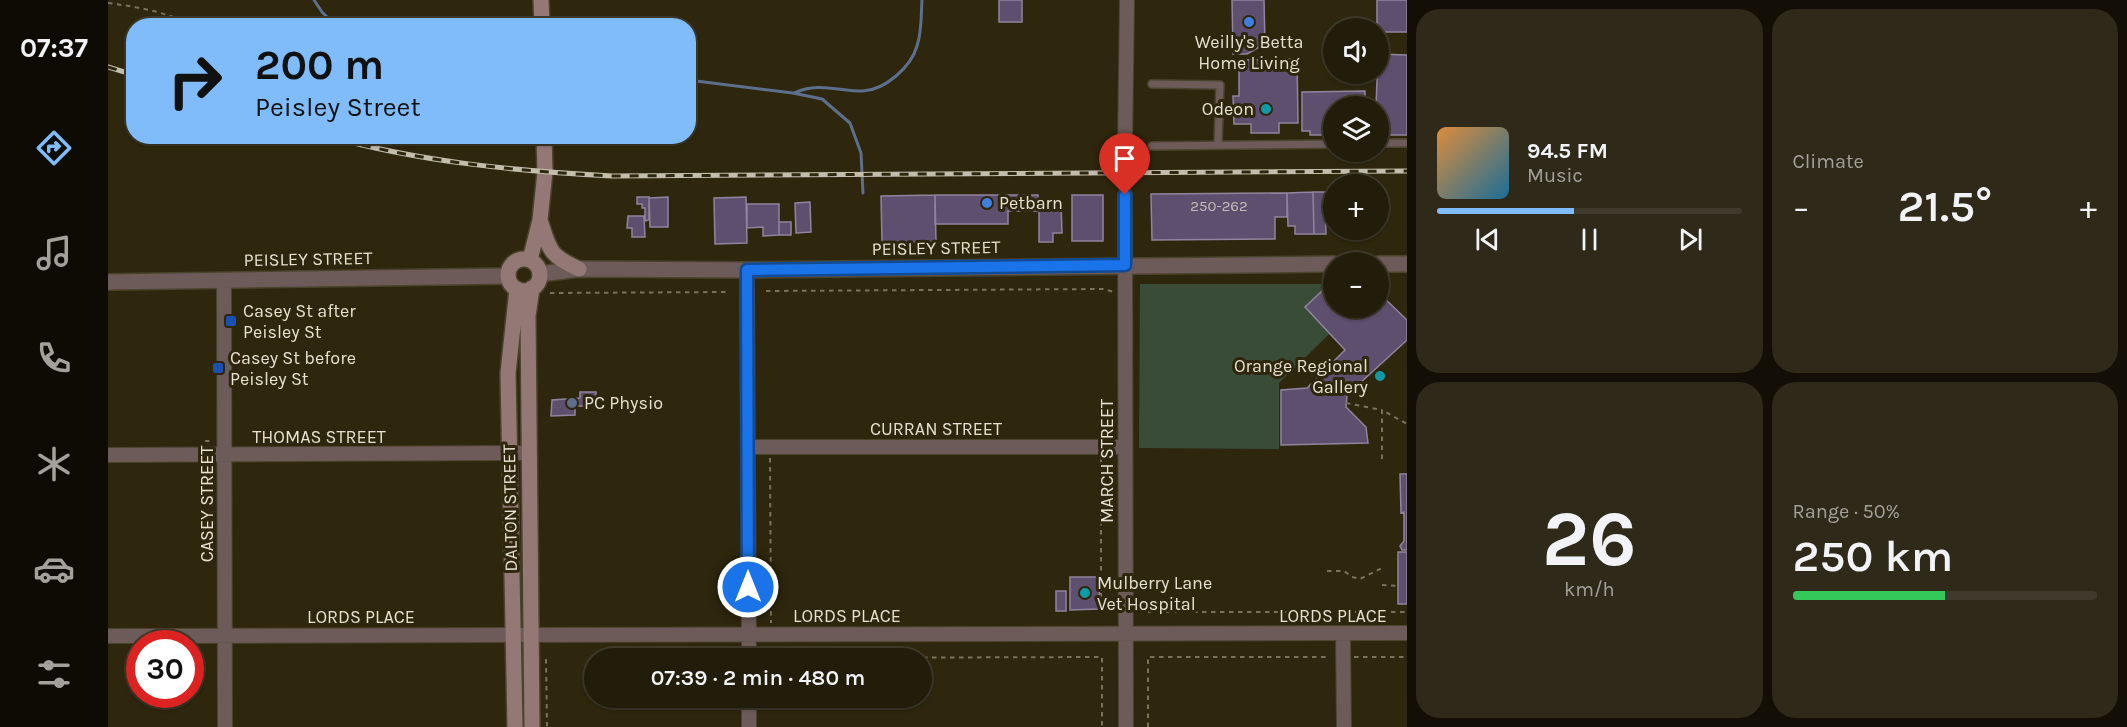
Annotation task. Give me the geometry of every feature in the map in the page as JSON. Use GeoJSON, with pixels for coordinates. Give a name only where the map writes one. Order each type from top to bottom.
{"type":"FeatureCollection","features":[{"type":"Feature","properties":{"kind":"main road"},"geometry":{"type":"LineString","coordinates":[[542,0],[542,18]]}},
{"type":"Feature","properties":{"kind":"main road"},"geometry":{"type":"LineString","coordinates":[[530,260],[540,220],[545,172],[544,144]]}},
{"type":"Feature","properties":{"kind":"main road"},"geometry":{"type":"LineString","coordinates":[[540,220],[549,249],[557,259],[579,270]]}},
{"type":"Feature","properties":{"kind":"main road"},"geometry":{"type":"LineString","coordinates":[[516,260],[530,260],[537,266],[540,274],[538,282],[519,284],[510,267],[516,260]]}},
{"type":"Feature","properties":{"kind":"main road","name":"DALTON STREET"},"geometry":{"type":"LineString","coordinates":[[519,284],[528,316],[532,727]]}},
{"type":"Feature","properties":{"kind":"main road","name":"DALTON STREET"},"geometry":{"type":"LineString","coordinates":[[515,727],[508,373],[519,284]]}},
{"type":"Feature","properties":{"kind":"street"},"geometry":{"type":"LineString","coordinates":[[1125,146],[1127,0]]}},
{"type":"Feature","properties":{"kind":"street","name":"MARCH STREET"},"geometry":{"type":"LineString","coordinates":[[1125,195],[1126,727]]}},
{"type":"Feature","properties":{"kind":"street","name":"PEISLEY STREET"},"geometry":{"type":"LineString","coordinates":[[540,274],[579,270],[1323,264]]}},
{"type":"Feature","properties":{"kind":"street"},"geometry":{"type":"LineString","coordinates":[[1389,264],[1407,264]]}},
{"type":"Feature","properties":{"kind":"street"},"geometry":{"type":"LineString","coordinates":[[747,270],[749,648]]}},
{"type":"Feature","properties":{"kind":"street","name":"PEISLEY STREET"},"geometry":{"type":"LineString","coordinates":[[108,282],[224,280],[519,284]]}},
{"type":"Feature","properties":{"kind":"street","name":"CASEY STREET"},"geometry":{"type":"LineString","coordinates":[[224,280],[225,727]]}},
{"type":"Feature","properties":{"kind":"street","name":"CURRAN STREET"},"geometry":{"type":"LineString","coordinates":[[748,447],[1125,447]]}},
{"type":"Feature","properties":{"kind":"street","name":"THOMAS STREET"},"geometry":{"type":"LineString","coordinates":[[108,455],[529,453]]}},
{"type":"Feature","properties":{"kind":"street","name":"LORDS PLACE"},"geometry":{"type":"LineString","coordinates":[[108,636],[1407,633]]}},
{"type":"Feature","properties":{"kind":"street"},"geometry":{"type":"LineString","coordinates":[[1344,634],[1344,727]]}},
{"type":"Feature","properties":{"kind":"street"},"geometry":{"type":"LineString","coordinates":[[749,708],[749,727]]}},
{"type":"Feature","properties":{"kind":"lane"},"geometry":{"type":"LineString","coordinates":[[1152,84],[1220,85],[1218,145]]}},
{"type":"Feature","properties":{"kind":"lane"},"geometry":{"type":"LineString","coordinates":[[1389,143],[1407,142]]}},
{"type":"Feature","properties":{"kind":"lane"},"geometry":{"type":"LineString","coordinates":[[1152,146],[1323,144]]}},
{"type":"Feature","properties":{"kind":"path"},"geometry":{"type":"LineString","coordinates":[[108,3],[135,6],[180,18]]}},
{"type":"Feature","properties":{"kind":"path"},"geometry":{"type":"LineString","coordinates":[[766,291],[1102,289],[1125,295]]}},
{"type":"Feature","properties":{"kind":"path"},"geometry":{"type":"LineString","coordinates":[[549,292],[728,292]]}},
{"type":"Feature","properties":{"kind":"path"},"geometry":{"type":"LineString","coordinates":[[1346,403],[1382,410],[1407,424]]}},
{"type":"Feature","properties":{"kind":"path"},"geometry":{"type":"LineString","coordinates":[[1382,410],[1382,459]]}},
{"type":"Feature","properties":{"kind":"path"},"geometry":{"type":"LineString","coordinates":[[770,447],[772,658],[1102,657],[1102,727]]}},
{"type":"Feature","properties":{"kind":"path"},"geometry":{"type":"LineString","coordinates":[[1101,447],[1101,610]]}},
{"type":"Feature","properties":{"kind":"path"},"geometry":{"type":"LineString","coordinates":[[1327,571],[1344,571],[1360,579],[1382,568]]}},
{"type":"Feature","properties":{"kind":"path"},"geometry":{"type":"LineString","coordinates":[[1382,585],[1398,586]]}},
{"type":"Feature","properties":{"kind":"path"},"geometry":{"type":"LineString","coordinates":[[1148,612],[1407,612]]}},
{"type":"Feature","properties":{"kind":"path"},"geometry":{"type":"LineString","coordinates":[[1148,727],[1148,657],[1407,657]]}},
{"type":"Feature","properties":{"kind":"path"},"geometry":{"type":"LineString","coordinates":[[546,659],[547,727]]}},
{"type":"Feature","properties":{"kind":"green space"},"geometry":{"type":"Polygon","coordinates":[[[1140,284],[1323,284],[1323,318],[1346,318],[1279,383],[1279,449],[1139,448],[1140,284]]]}},
{"type":"Feature","properties":{"kind":"building"},"geometry":{"type":"Polygon","coordinates":[[[999,0],[1022,0],[1022,22],[999,22],[999,0]]]}},
{"type":"Feature","properties":{"kind":"building","name":"Weilly's Betta Home Living"},"geometry":{"type":"Polygon","coordinates":[[[1232,0],[1264,0],[1265,44],[1247,54],[1233,54],[1232,0]]]}},
{"type":"Feature","properties":{"kind":"building"},"geometry":{"type":"Polygon","coordinates":[[[1377,0],[1407,0],[1407,32],[1389,32],[1389,18],[1377,18],[1377,0]]]}},
{"type":"Feature","properties":{"kind":"building"},"geometry":{"type":"Polygon","coordinates":[[[1389,54],[1407,55],[1407,135],[1389,135],[1389,96],[1376,96],[1377,84],[1389,84],[1389,54]]]}},
{"type":"Feature","properties":{"kind":"building","name":"Odeon"},"geometry":{"type":"Polygon","coordinates":[[[1297,59],[1298,123],[1279,123],[1279,133],[1251,133],[1251,124],[1234,124],[1233,96],[1239,96],[1239,60],[1297,59]]]}},
{"type":"Feature","properties":{"kind":"building"},"geometry":{"type":"Polygon","coordinates":[[[1365,91],[1365,96],[1323,96],[1323,135],[1310,135],[1310,131],[1302,131],[1302,92],[1365,91]]]}},
{"type":"Feature","properties":{"kind":"building"},"geometry":{"type":"Polygon","coordinates":[[[1313,192],[1323,192],[1323,234],[1314,234],[1313,192]]]}},
{"type":"Feature","properties":{"kind":"building"},"geometry":{"type":"Polygon","coordinates":[[[1313,192],[1314,234],[1295,234],[1295,226],[1288,226],[1287,193],[1313,192]]]}},
{"type":"Feature","properties":{"kind":"building"},"geometry":{"type":"Polygon","coordinates":[[[1287,193],[1287,217],[1275,217],[1275,239],[1152,240],[1151,194],[1287,193]]]}},
{"type":"Feature","properties":{"kind":"building"},"geometry":{"type":"Polygon","coordinates":[[[935,195],[936,242],[882,242],[881,196],[935,195]]]}},
{"type":"Feature","properties":{"kind":"building","name":"Petbarn"},"geometry":{"type":"Polygon","coordinates":[[[935,195],[1038,195],[1038,211],[1008,211],[1008,224],[935,224],[935,195]]]}},
{"type":"Feature","properties":{"kind":"building"},"geometry":{"type":"Polygon","coordinates":[[[1072,195],[1103,195],[1103,241],[1072,241],[1072,195]]]}},
{"type":"Feature","properties":{"kind":"building"},"geometry":{"type":"Polygon","coordinates":[[[637,197],[649,197],[649,220],[645,221],[645,208],[642,208],[642,204],[637,204],[637,197]]]}},
{"type":"Feature","properties":{"kind":"building"},"geometry":{"type":"Polygon","coordinates":[[[668,197],[668,227],[650,227],[649,198],[668,197]]]}},
{"type":"Feature","properties":{"kind":"building"},"geometry":{"type":"Polygon","coordinates":[[[746,197],[747,243],[715,244],[714,198],[746,197]]]}},
{"type":"Feature","properties":{"kind":"building"},"geometry":{"type":"Polygon","coordinates":[[[1039,199],[1049,199],[1049,203],[1061,202],[1062,233],[1053,233],[1053,242],[1039,242],[1039,199]]]}},
{"type":"Feature","properties":{"kind":"building"},"geometry":{"type":"Polygon","coordinates":[[[810,202],[811,232],[796,233],[795,203],[810,202]]]}},
{"type":"Feature","properties":{"kind":"building"},"geometry":{"type":"Polygon","coordinates":[[[747,204],[779,204],[779,235],[763,236],[763,227],[747,228],[747,204]]]}},
{"type":"Feature","properties":{"kind":"building"},"geometry":{"type":"Polygon","coordinates":[[[628,216],[644,216],[645,237],[632,237],[632,228],[627,228],[628,216]]]}},
{"type":"Feature","properties":{"kind":"building"},"geometry":{"type":"Polygon","coordinates":[[[779,222],[791,222],[791,235],[779,235],[779,222]]]}},
{"type":"Feature","properties":{"kind":"building"},"geometry":{"type":"Polygon","coordinates":[[[1323,290],[1323,318],[1389,318],[1389,303],[1407,320],[1407,340],[1347,395],[1346,407],[1366,427],[1368,443],[1281,445],[1281,390],[1307,388],[1345,350],[1305,307],[1323,290]]]}},
{"type":"Feature","properties":{"kind":"building","name":"PC Physio"},"geometry":{"type":"Polygon","coordinates":[[[580,392],[596,392],[596,399],[592,399],[592,406],[575,406],[575,415],[551,416],[552,400],[580,398],[580,392]]]}},
{"type":"Feature","properties":{"kind":"building"},"geometry":{"type":"Polygon","coordinates":[[[1400,474],[1407,474],[1407,550],[1402,550],[1400,546],[1404,541],[1404,512],[1401,513],[1400,474]]]}},
{"type":"Feature","properties":{"kind":"building"},"geometry":{"type":"Polygon","coordinates":[[[1398,552],[1407,552],[1407,604],[1398,604],[1398,552]]]}},
{"type":"Feature","properties":{"kind":"building","name":"Mulberry Lane Vet Hospital"},"geometry":{"type":"Polygon","coordinates":[[[1070,577],[1100,577],[1099,609],[1070,610],[1070,577]]]}},
{"type":"Feature","properties":{"kind":"building"},"geometry":{"type":"Polygon","coordinates":[[[1056,591],[1066,591],[1066,611],[1056,611],[1056,591]]]}},
{"type":"Feature","properties":{"kind":"waterway"},"geometry":{"type":"LineString","coordinates":[[314,0],[328,18]]}},
{"type":"Feature","properties":{"kind":"waterway"},"geometry":{"type":"LineString","coordinates":[[794,93],[812,88],[863,91],[888,82],[903,69],[914,54],[920,35],[922,0]]}},
{"type":"Feature","properties":{"kind":"waterway"},"geometry":{"type":"LineString","coordinates":[[696,81],[793,93],[822,99],[850,123],[861,153],[863,193]]}},
{"type":"Feature","properties":{"kind":"railway"},"geometry":{"type":"LineString","coordinates":[[108,67],[126,73]]}},
{"type":"Feature","properties":{"kind":"railway"},"geometry":{"type":"LineString","coordinates":[[358,144],[397,153],[468,164],[612,176],[1407,171]]}},
{"type":"Feature","properties":{"kind":"place","name":"Weilly's Betta Home Living"},"geometry":{"type":"Point","coordinates":[1249,22]}},
{"type":"Feature","properties":{"kind":"place","name":"Odeon"},"geometry":{"type":"Point","coordinates":[1266,109]}},
{"type":"Feature","properties":{"kind":"place","name":"Petbarn"},"geometry":{"type":"Point","coordinates":[987,203]}},
{"type":"Feature","properties":{"kind":"place","name":"Casey St after Peisley St"},"geometry":{"type":"Point","coordinates":[231,321]}},
{"type":"Feature","properties":{"kind":"place","name":"Casey St before Peisley St"},"geometry":{"type":"Point","coordinates":[218,368]}},
{"type":"Feature","properties":{"kind":"place","name":"Orange Regional Gallery"},"geometry":{"type":"Point","coordinates":[1380,376]}},
{"type":"Feature","properties":{"kind":"place","name":"PC Physio"},"geometry":{"type":"Point","coordinates":[572,403]}},
{"type":"Feature","properties":{"kind":"place","name":"Mulberry Lane Vet Hospital"},"geometry":{"type":"Point","coordinates":[1085,593]}},
{"type":"Feature","properties":{"kind":"route"},"geometry":{"type":"LineString","coordinates":[[748,587],[747,270],[1125,265],[1125,195]]}}]}
